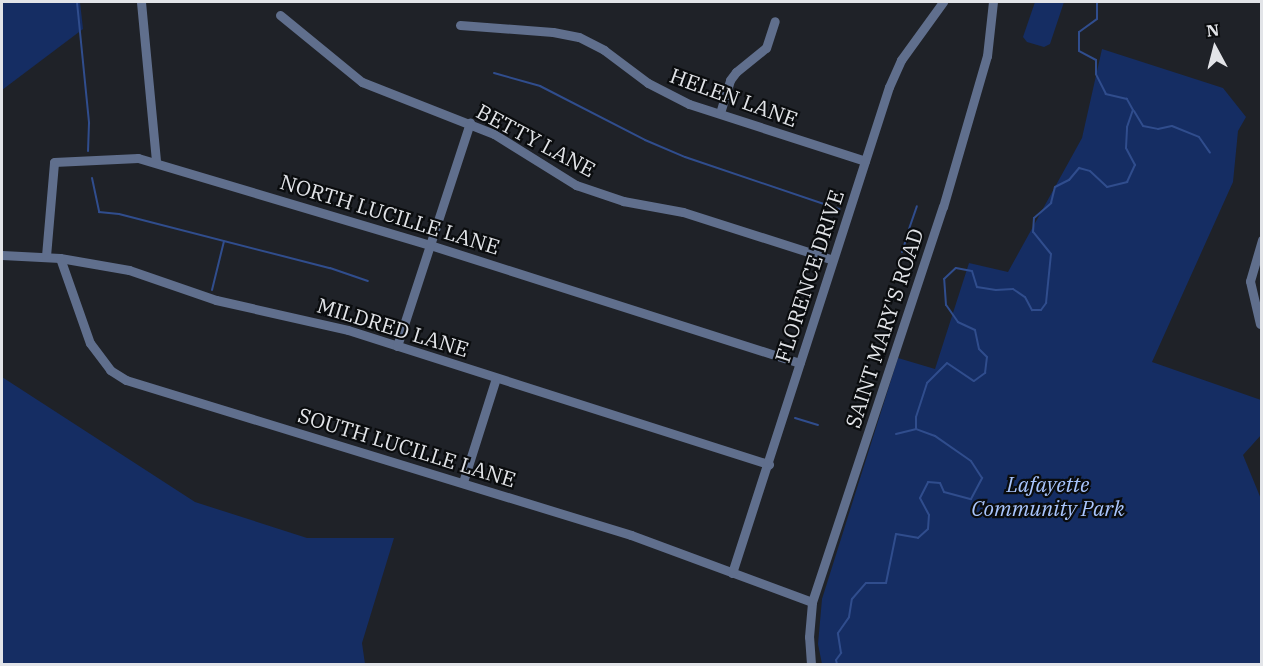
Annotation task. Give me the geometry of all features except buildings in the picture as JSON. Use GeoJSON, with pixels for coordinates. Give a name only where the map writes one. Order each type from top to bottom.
{"type":"FeatureCollection","features":[{"type":"Feature","properties":{"kind":"street"},"geometry":{"type":"LineString","coordinates":[[141,2],[156,162]]}},
{"type":"Feature","properties":{"kind":"street","name":"FLORENCE DRIVE"},"geometry":{"type":"LineString","coordinates":[[732,573],[865,161],[901,60],[943,2]]}},
{"type":"Feature","properties":{"kind":"street","name":"SAINT MARY'S ROAD"},"geometry":{"type":"LineString","coordinates":[[811,664],[809,637],[812,602],[943,207],[987,56],[993,2]]}},
{"type":"Feature","properties":{"kind":"street","name":"BETTY LANE"},"geometry":{"type":"LineString","coordinates":[[280,15],[362,82],[470,123],[503,139],[567,181],[599,194],[623,201],[683,212],[833,260]]}},
{"type":"Feature","properties":{"kind":"street"},"geometry":{"type":"LineString","coordinates":[[720,113],[730,80],[736,72],[766,48],[775,21]]}},
{"type":"Feature","properties":{"kind":"street","name":"HELEN LANE"},"geometry":{"type":"LineString","coordinates":[[460,25],[553,32],[579,38],[604,50],[658,90],[865,161]]}},
{"type":"Feature","properties":{"kind":"street"},"geometry":{"type":"LineString","coordinates":[[397,346],[470,123]]}},
{"type":"Feature","properties":{"kind":"street","name":"NORTH LUCILLE LANE"},"geometry":{"type":"LineString","coordinates":[[45,256],[54,162],[132,158],[156,162],[430,245],[800,363]]}},
{"type":"Feature","properties":{"kind":"street"},"geometry":{"type":"LineString","coordinates":[[1260,324],[1250,281],[1262,240]]}},
{"type":"Feature","properties":{"kind":"street","name":"MILDRED LANE"},"geometry":{"type":"LineString","coordinates":[[2,255],[45,256],[129,270],[216,300],[323,323],[769,464]]}},
{"type":"Feature","properties":{"kind":"street","name":"SOUTH LUCILLE LANE"},"geometry":{"type":"LineString","coordinates":[[60,258],[90,343],[102,362],[117,375],[145,387],[464,482],[631,535],[812,602]]}},
{"type":"Feature","properties":{"kind":"street"},"geometry":{"type":"LineString","coordinates":[[464,482],[496,378]]}},
{"type":"Feature","properties":{"kind":"green space"},"geometry":{"type":"Polygon","coordinates":[[[2,2],[80,2],[83,29],[2,90],[2,2]]]}},
{"type":"Feature","properties":{"kind":"green space"},"geometry":{"type":"Polygon","coordinates":[[[1035,2],[1064,2],[1050,44],[1044,47],[1027,42],[1023,37],[1035,2]]]}},
{"type":"Feature","properties":{"kind":"green space","name":"Lafayette Community Park"},"geometry":{"type":"Polygon","coordinates":[[[1102,49],[1223,88],[1246,117],[1238,131],[1233,182],[1152,362],[1261,400],[1261,435],[1243,455],[1261,499],[1261,664],[822,664],[818,644],[822,599],[898,358],[935,369],[969,263],[1008,272],[1082,138],[1102,49]]]}},
{"type":"Feature","properties":{"kind":"green space"},"geometry":{"type":"Polygon","coordinates":[[[2,377],[195,502],[307,538],[394,538],[362,643],[365,664],[2,664],[2,377]]]}},
{"type":"Feature","properties":{"kind":"waterway"},"geometry":{"type":"LineString","coordinates":[[77,2],[89,123],[88,151]]}},
{"type":"Feature","properties":{"kind":"waterway"},"geometry":{"type":"LineString","coordinates":[[837,664],[836,660],[841,653],[838,633],[849,617],[852,599],[866,583],[886,583],[896,534],[918,538],[928,529],[929,515],[920,498],[928,482],[940,483],[944,492],[971,499],[982,478],[971,461],[935,436],[916,429],[916,417],[927,383],[947,363],[974,381],[985,373],[987,357],[979,349],[975,330],[958,322],[946,305],[944,279],[956,268],[972,271],[977,287],[996,290],[1013,289],[1025,297],[1032,310],[1041,310],[1046,303],[1051,254],[1033,232],[1034,218],[1051,203],[1055,187],[1069,180],[1079,168],[1090,171],[1107,187],[1127,182],[1135,165],[1126,148],[1127,127],[1133,110],[1127,99],[1106,94],[1096,74],[1096,60],[1079,51],[1079,32],[1097,19],[1097,2]]}},
{"type":"Feature","properties":{"kind":"waterway"},"geometry":{"type":"LineString","coordinates":[[494,73],[540,86],[645,140],[685,157],[839,209]]}},
{"type":"Feature","properties":{"kind":"waterway"},"geometry":{"type":"LineString","coordinates":[[1134,111],[1143,126],[1158,129],[1172,126],[1199,137],[1210,153]]}},
{"type":"Feature","properties":{"kind":"waterway"},"geometry":{"type":"LineString","coordinates":[[92,178],[99,212],[119,214],[330,268],[368,281]]}},
{"type":"Feature","properties":{"kind":"waterway"},"geometry":{"type":"LineString","coordinates":[[909,229],[917,206]]}},
{"type":"Feature","properties":{"kind":"waterway"},"geometry":{"type":"LineString","coordinates":[[902,252],[908,233]]}},
{"type":"Feature","properties":{"kind":"waterway"},"geometry":{"type":"LineString","coordinates":[[212,290],[224,241]]}},
{"type":"Feature","properties":{"kind":"waterway"},"geometry":{"type":"LineString","coordinates":[[795,418],[818,425]]}},
{"type":"Feature","properties":{"kind":"waterway"},"geometry":{"type":"LineString","coordinates":[[896,434],[916,429]]}}]}
